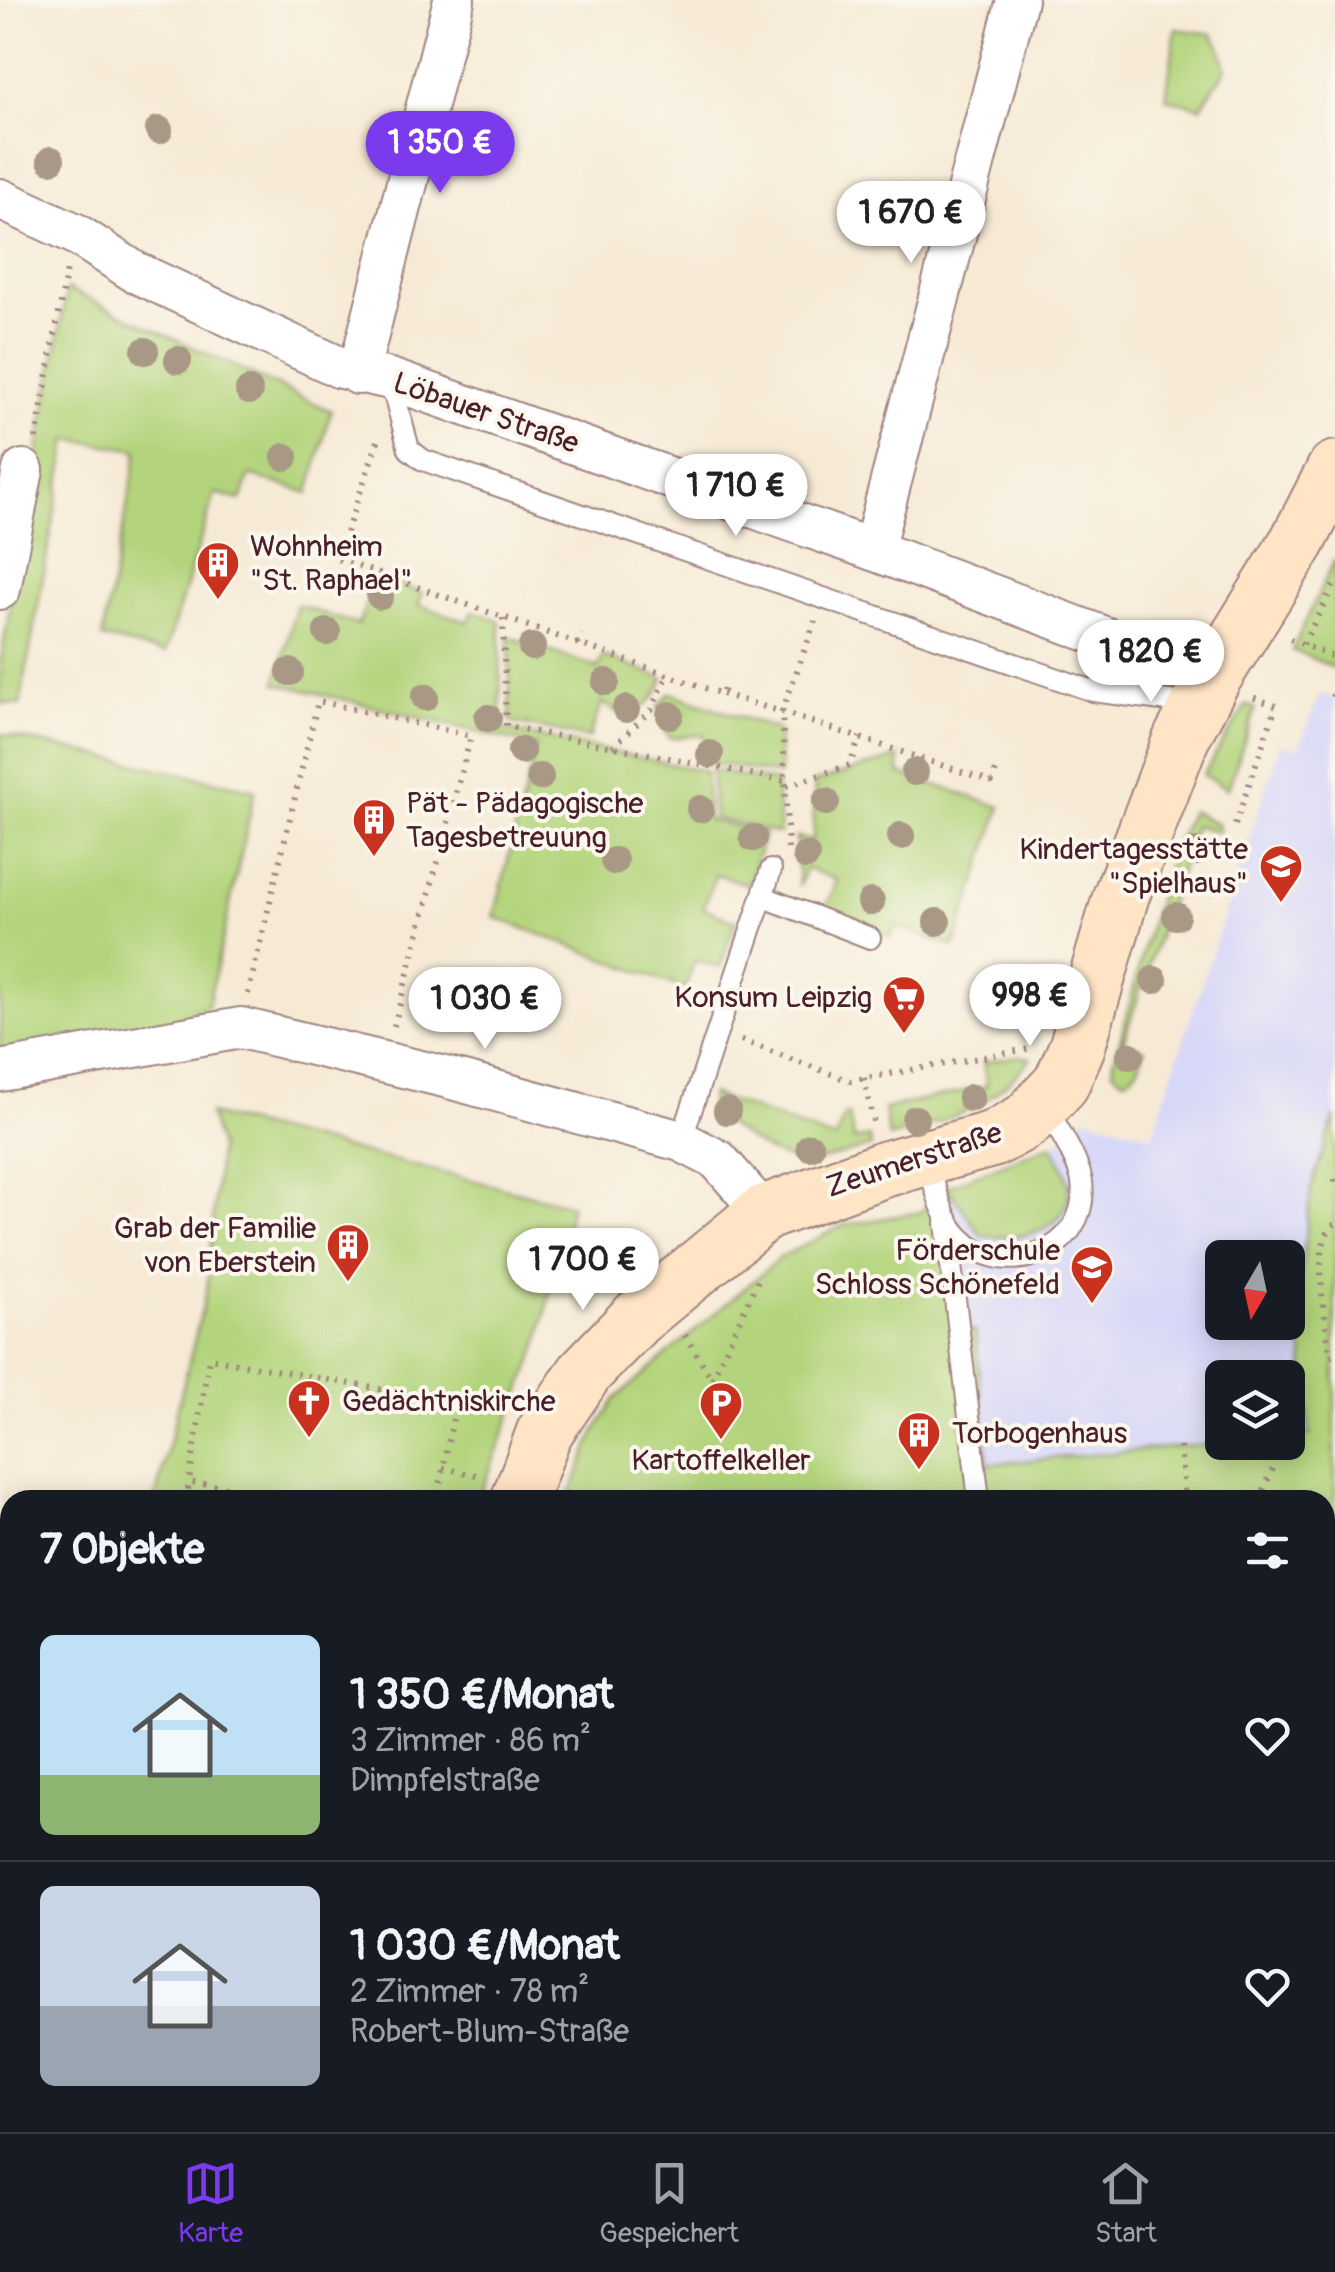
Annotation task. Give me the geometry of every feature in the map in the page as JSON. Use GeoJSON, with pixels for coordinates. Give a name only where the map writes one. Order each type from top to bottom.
{"type":"FeatureCollection","features":[{"type":"Feature","properties":{"kind":"main road","name":"Zeumerstraße"},"geometry":{"type":"LineString","coordinates":[[503,1489],[586,1371],[636,1319],[764,1214],[848,1181],[992,1139],[1026,1120],[1062,1084],[1126,880],[1181,739],[1298,541],[1335,469]]}},
{"type":"Feature","properties":{"kind":"street"},"geometry":{"type":"LineString","coordinates":[[374,376],[454,0]]}},
{"type":"Feature","properties":{"kind":"street"},"geometry":{"type":"LineString","coordinates":[[873,550],[1017,0]]}},
{"type":"Feature","properties":{"kind":"street","name":"Löbauer Straße"},"geometry":{"type":"LineString","coordinates":[[0,199],[76,234],[135,272],[186,298],[374,376],[873,550],[1208,688]]}},
{"type":"Feature","properties":{"kind":"street"},"geometry":{"type":"LineString","coordinates":[[2,563],[22,470]]}},
{"type":"Feature","properties":{"kind":"street"},"geometry":{"type":"LineString","coordinates":[[0,1071],[241,1028],[442,1076],[681,1142],[718,1160],[764,1214]]}},
{"type":"Feature","properties":{"kind":"lane"},"geometry":{"type":"LineString","coordinates":[[374,376],[409,449],[423,460],[1093,691],[1208,688]]}},
{"type":"Feature","properties":{"kind":"lane"},"geometry":{"type":"LineString","coordinates":[[681,1142],[710,1049],[772,900],[771,870]]}},
{"type":"Feature","properties":{"kind":"lane"},"geometry":{"type":"LineString","coordinates":[[772,900],[870,938]]}},
{"type":"Feature","properties":{"kind":"lane"},"geometry":{"type":"LineString","coordinates":[[946,1216],[958,1236],[977,1252],[1000,1260],[1025,1259],[1048,1251],[1064,1238],[1076,1220],[1082,1180],[1045,1102]]}},
{"type":"Feature","properties":{"kind":"lane"},"geometry":{"type":"LineString","coordinates":[[927,1158],[946,1216],[978,1490]]}},
{"type":"Feature","properties":{"kind":"path"},"geometry":{"type":"LineString","coordinates":[[22,470],[33,454],[76,234]]}},
{"type":"Feature","properties":{"kind":"path"},"geometry":{"type":"LineString","coordinates":[[380,435],[338,559],[722,694],[992,782],[998,764]]}},
{"type":"Feature","properties":{"kind":"path"},"geometry":{"type":"LineString","coordinates":[[1302,644],[1335,583]]}},
{"type":"Feature","properties":{"kind":"path"},"geometry":{"type":"LineString","coordinates":[[772,900],[788,882],[782,712],[823,599]]}},
{"type":"Feature","properties":{"kind":"path"},"geometry":{"type":"LineString","coordinates":[[503,618],[506,726],[787,784],[850,765],[860,737]]}},
{"type":"Feature","properties":{"kind":"path"},"geometry":{"type":"LineString","coordinates":[[577,644],[581,634]]}},
{"type":"Feature","properties":{"kind":"path"},"geometry":{"type":"LineString","coordinates":[[1312,648],[1335,658]]}},
{"type":"Feature","properties":{"kind":"path"},"geometry":{"type":"LineString","coordinates":[[612,748],[651,710],[668,675]]}},
{"type":"Feature","properties":{"kind":"path"},"geometry":{"type":"LineString","coordinates":[[722,694],[726,683]]}},
{"type":"Feature","properties":{"kind":"path"},"geometry":{"type":"LineString","coordinates":[[1208,688],[1276,706],[1235,824]]}},
{"type":"Feature","properties":{"kind":"path"},"geometry":{"type":"LineString","coordinates":[[247,1000],[318,701],[471,736],[391,1037]]}},
{"type":"Feature","properties":{"kind":"path"},"geometry":{"type":"LineString","coordinates":[[732,1037],[850,1081],[1044,1046]]}},
{"type":"Feature","properties":{"kind":"path"},"geometry":{"type":"LineString","coordinates":[[864,1078],[876,1132]]}},
{"type":"Feature","properties":{"kind":"path"},"geometry":{"type":"LineString","coordinates":[[659,1300],[712,1379],[766,1261],[764,1214]]}},
{"type":"Feature","properties":{"kind":"path"},"geometry":{"type":"LineString","coordinates":[[1335,1224],[1328,1228],[1320,1250],[1330,1356],[1335,1356]]}},
{"type":"Feature","properties":{"kind":"path"},"geometry":{"type":"LineString","coordinates":[[188,1490],[208,1358],[456,1403],[439,1490]]}},
{"type":"Feature","properties":{"kind":"path"},"geometry":{"type":"LineString","coordinates":[[1180,1447],[1184,1490]]}},
{"type":"Feature","properties":{"kind":"path"},"geometry":{"type":"LineString","coordinates":[[1264,1490],[1274,1460]]}},
{"type":"Feature","properties":{"kind":"path"},"geometry":{"type":"LineString","coordinates":[[443,1468],[503,1489]]}},
{"type":"Feature","properties":{"kind":"path"},"geometry":{"type":"LineString","coordinates":[[189,1482],[247,1490]]}},
{"type":"Feature","properties":{"kind":"shaded area","name":"Förderschule Schloss Schönefeld"},"geometry":{"type":"Polygon","coordinates":[[[1320,694],[1335,698],[1335,1116],[1311,1188],[1305,1240],[1205,1240],[1205,1340],[1302,1340],[1304,1360],[1205,1360],[1205,1445],[988,1464],[975,1331],[964,1331],[948,1188],[1052,1147],[1086,1116],[1152,1136],[1281,742],[1298,748],[1320,694]]]}},
{"type":"Feature","properties":{"kind":"shaded area","name":"Förderschule Schloss Schönefeld"},"geometry":{"type":"Polygon","coordinates":[[[1305,1370],[1311,1435],[1305,1436],[1305,1370]]]}},
{"type":"Feature","properties":{"kind":"green space"},"geometry":{"type":"Polygon","coordinates":[[[1176,29],[1212,34],[1220,46],[1226,69],[1201,107],[1166,98],[1176,29]]]}},
{"type":"Feature","properties":{"kind":"green space"},"geometry":{"type":"Polygon","coordinates":[[[67,289],[331,411],[309,493],[250,475],[241,500],[215,493],[165,653],[102,638],[138,450],[68,439],[20,705],[0,703],[0,664],[67,289]]]}},
{"type":"Feature","properties":{"kind":"green space"},"geometry":{"type":"Polygon","coordinates":[[[1335,559],[1335,668],[1292,650],[1335,559]]]}},
{"type":"Feature","properties":{"kind":"green space"},"geometry":{"type":"Polygon","coordinates":[[[377,577],[422,593],[419,605],[468,622],[473,611],[500,621],[501,729],[705,771],[708,820],[764,834],[749,885],[716,874],[703,908],[736,921],[720,968],[695,960],[685,989],[494,917],[536,746],[276,683],[297,605],[358,625],[377,577]]]}},
{"type":"Feature","properties":{"kind":"green space"},"geometry":{"type":"Polygon","coordinates":[[[509,637],[598,668],[603,656],[664,678],[650,701],[626,718],[602,702],[589,738],[510,722],[509,637]]]}},
{"type":"Feature","properties":{"kind":"green space"},"geometry":{"type":"Polygon","coordinates":[[[670,693],[778,730],[780,775],[706,762],[703,735],[670,738],[658,707],[670,693]]]}},
{"type":"Feature","properties":{"kind":"green space"},"geometry":{"type":"Polygon","coordinates":[[[1246,705],[1255,709],[1228,789],[1203,775],[1246,705]]]}},
{"type":"Feature","properties":{"kind":"green space"},"geometry":{"type":"Polygon","coordinates":[[[0,734],[255,790],[208,1005],[149,1033],[0,1058],[0,734]]]}},
{"type":"Feature","properties":{"kind":"green space"},"geometry":{"type":"Polygon","coordinates":[[[899,757],[899,773],[1001,807],[954,947],[896,926],[891,937],[825,912],[837,880],[806,868],[799,886],[796,837],[810,841],[813,838],[815,782],[899,757]]]}},
{"type":"Feature","properties":{"kind":"green space"},"geometry":{"type":"Polygon","coordinates":[[[711,770],[776,782],[780,834],[714,818],[711,770]]]}},
{"type":"Feature","properties":{"kind":"green space"},"geometry":{"type":"Polygon","coordinates":[[[1191,811],[1218,824],[1218,832],[1195,825],[1123,1042],[1145,1049],[1135,1072],[1123,1079],[1113,1071],[1114,1061],[1166,871],[1191,811]]]}},
{"type":"Feature","properties":{"kind":"green space"},"geometry":{"type":"Polygon","coordinates":[[[1031,1058],[983,1101],[950,1118],[889,1138],[884,1109],[987,1086],[983,1062],[1031,1058]]]}},
{"type":"Feature","properties":{"kind":"green space"},"geometry":{"type":"Polygon","coordinates":[[[711,1094],[835,1140],[845,1115],[849,1116],[854,1140],[869,1137],[871,1147],[818,1160],[788,1159],[753,1142],[710,1112],[711,1094]]]}},
{"type":"Feature","properties":{"kind":"green space"},"geometry":{"type":"Polygon","coordinates":[[[209,1114],[571,1205],[538,1346],[482,1490],[157,1490],[207,1289],[219,1148],[209,1114]]]}},
{"type":"Feature","properties":{"kind":"green space"},"geometry":{"type":"Polygon","coordinates":[[[1335,1116],[1335,1490],[572,1490],[595,1432],[615,1399],[781,1257],[844,1225],[921,1212],[948,1186],[1052,1144],[1067,1176],[1068,1198],[1063,1212],[1042,1230],[1012,1237],[982,1236],[948,1188],[965,1331],[975,1331],[988,1464],[1205,1445],[1205,1460],[1305,1460],[1305,1435],[1310,1435],[1302,1340],[1305,1340],[1305,1240],[1311,1188],[1335,1116]]]}},
{"type":"Feature","properties":{"kind":"place","name":"Wohnheim \"St. Raphael\""},"geometry":{"type":"Point","coordinates":[218,601]}},
{"type":"Feature","properties":{"kind":"place","name":"Pät - Pädagogische Tagesbetreuung"},"geometry":{"type":"Point","coordinates":[374,858]}},
{"type":"Feature","properties":{"kind":"place","name":"Kindertagesstätte \"Spielhaus\""},"geometry":{"type":"Point","coordinates":[1281,904]}},
{"type":"Feature","properties":{"kind":"place","name":"Konsum Leipzig"},"geometry":{"type":"Point","coordinates":[904,1035]}},
{"type":"Feature","properties":{"kind":"place","name":"Grab der Familie von Eberstein"},"geometry":{"type":"Point","coordinates":[348,1283]}},
{"type":"Feature","properties":{"kind":"place","name":"Förderschule Schloss Schönefeld"},"geometry":{"type":"Point","coordinates":[1092,1305]}},
{"type":"Feature","properties":{"kind":"place","name":"Gedächtniskirche"},"geometry":{"type":"Point","coordinates":[309,1439]}},
{"type":"Feature","properties":{"kind":"place","name":"Kartoffelkeller"},"geometry":{"type":"Point","coordinates":[721,1441]}},
{"type":"Feature","properties":{"kind":"place","name":"Torbogenhaus"},"geometry":{"type":"Point","coordinates":[919,1471]}}]}
